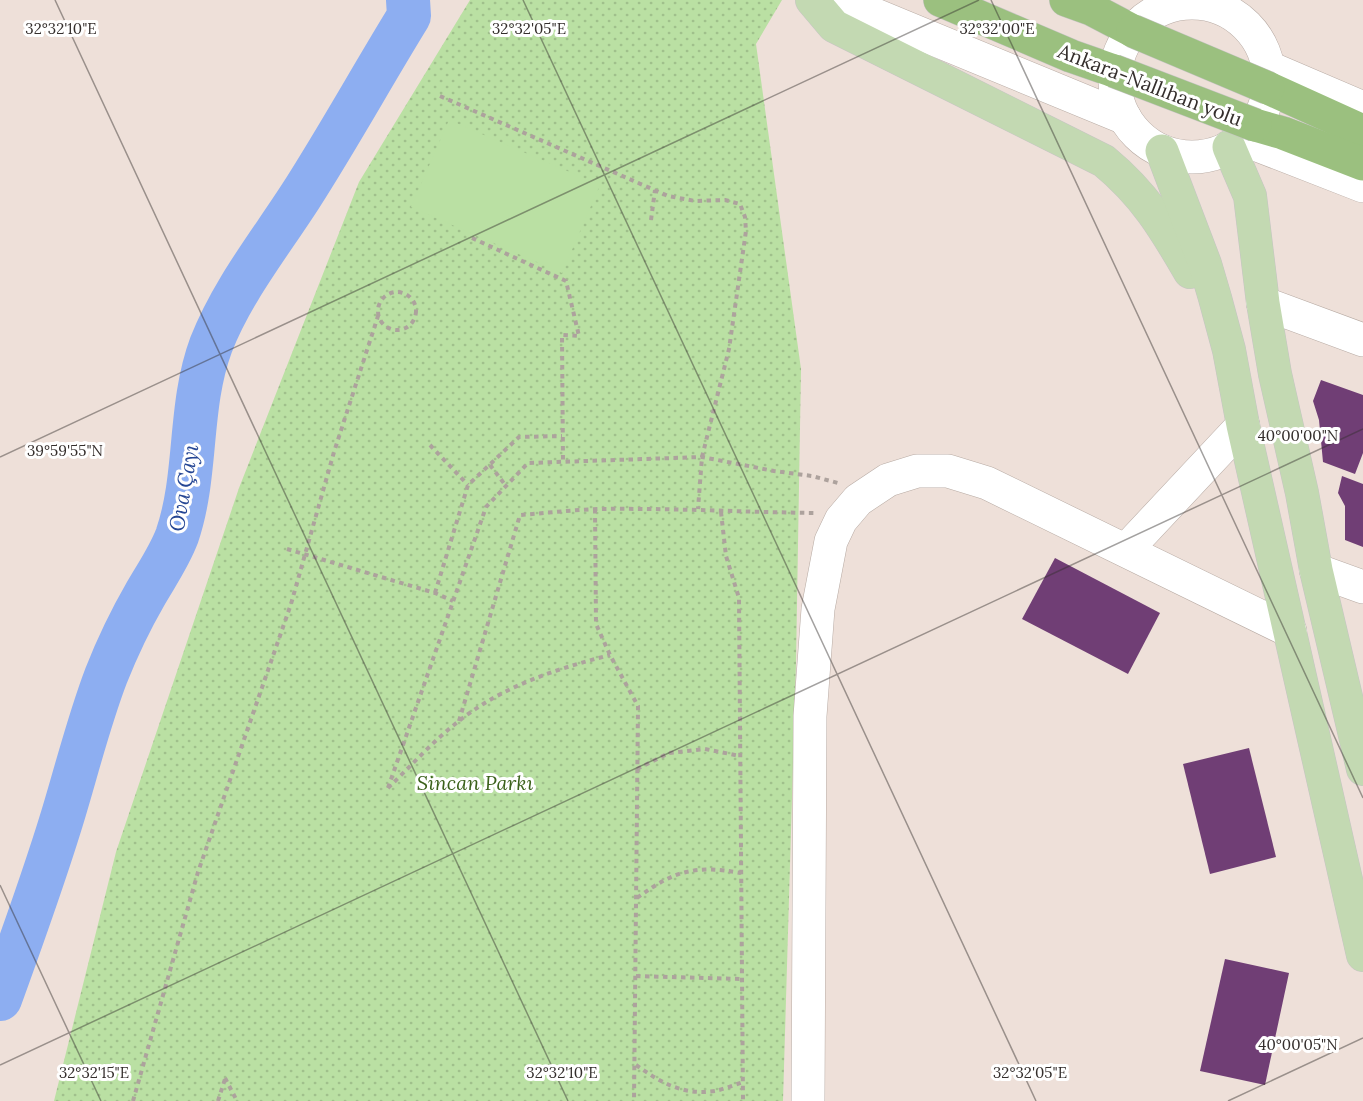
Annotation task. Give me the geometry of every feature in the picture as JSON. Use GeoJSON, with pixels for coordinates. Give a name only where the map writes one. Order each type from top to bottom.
{"type":"FeatureCollection","features":[{"type":"Feature","properties":{"kind":"highway","name":"Ankara-Nallıhan yolu"},"geometry":{"type":"LineString","coordinates":[[940,0],[1071,56],[1114,71],[1242,137],[1283,133],[1363,164]]}},
{"type":"Feature","properties":{"kind":"highway","name":"Ankara-Nallıhan yolu"},"geometry":{"type":"LineString","coordinates":[[1078,4],[1147,11],[1363,131]]}},
{"type":"Feature","properties":{"kind":"highway"},"geometry":{"type":"LineString","coordinates":[[1071,56],[1079,56],[1090,48],[1098,35],[1097,18],[1078,4]]}},
{"type":"Feature","properties":{"kind":"main road"},"geometry":{"type":"LineString","coordinates":[[812,0],[834,26],[1104,161],[1127,181],[1162,224],[1224,332]]}},
{"type":"Feature","properties":{"kind":"main road"},"geometry":{"type":"LineString","coordinates":[[1242,137],[1263,303],[1275,374],[1302,493],[1316,570],[1363,769]]}},
{"type":"Feature","properties":{"kind":"main road"},"geometry":{"type":"LineString","coordinates":[[1162,151],[1205,264],[1224,332],[1363,955]]}},
{"type":"Feature","properties":{"kind":"street"},"geometry":{"type":"LineString","coordinates":[[839,0],[1125,118]]}},
{"type":"Feature","properties":{"kind":"street"},"geometry":{"type":"LineString","coordinates":[[1173,5],[1227,6],[1251,31],[1259,42],[1268,78],[1268,93],[1254,126],[1242,137],[1213,154],[1196,157],[1179,156],[1162,151],[1147,143],[1134,132],[1125,118],[1115,92],[1116,65],[1120,52],[1147,11],[1173,5]]}},
{"type":"Feature","properties":{"kind":"street"},"geometry":{"type":"LineString","coordinates":[[1268,78],[1363,108]]}},
{"type":"Feature","properties":{"kind":"street"},"geometry":{"type":"LineString","coordinates":[[1242,137],[1363,186]]}},
{"type":"Feature","properties":{"kind":"street"},"geometry":{"type":"LineString","coordinates":[[1263,303],[1363,340]]}},
{"type":"Feature","properties":{"kind":"street"},"geometry":{"type":"LineString","coordinates":[[1126,550],[1243,425]]}},
{"type":"Feature","properties":{"kind":"street"},"geometry":{"type":"LineString","coordinates":[[808,1101],[810,716],[818,609],[831,541],[846,514],[858,500],[888,480],[917,471],[948,471],[987,483],[1290,631]]}},
{"type":"Feature","properties":{"kind":"street"},"geometry":{"type":"LineString","coordinates":[[1316,570],[1363,587]]}},
{"type":"Feature","properties":{"kind":"path"},"geometry":{"type":"LineString","coordinates":[[440,96],[668,196],[695,201],[725,200],[740,204],[745,217],[746,231],[729,349],[702,457],[698,509]]}},
{"type":"Feature","properties":{"kind":"path"},"geometry":{"type":"LineString","coordinates":[[651,220],[655,190]]}},
{"type":"Feature","properties":{"kind":"path"},"geometry":{"type":"LineString","coordinates":[[472,238],[566,281],[579,336],[561,335],[563,462]]}},
{"type":"Feature","properties":{"kind":"path"},"geometry":{"type":"LineString","coordinates":[[133,1101],[198,872],[291,604],[304,553],[379,307],[385,296],[397,292],[408,296],[415,305],[416,312],[412,323],[407,327],[395,329],[384,324],[379,313]]}},
{"type":"Feature","properties":{"kind":"path"},"geometry":{"type":"LineString","coordinates":[[435,593],[468,485],[519,437],[562,436]]}},
{"type":"Feature","properties":{"kind":"path"},"geometry":{"type":"LineString","coordinates":[[430,445],[468,485]]}},
{"type":"Feature","properties":{"kind":"path"},"geometry":{"type":"LineString","coordinates":[[610,655],[524,681],[459,721],[388,788],[486,507],[528,463],[702,457],[812,476],[870,492]]}},
{"type":"Feature","properties":{"kind":"path"},"geometry":{"type":"LineString","coordinates":[[490,465],[506,486]]}},
{"type":"Feature","properties":{"kind":"path"},"geometry":{"type":"LineString","coordinates":[[596,509],[596,624],[638,706],[634,1101]]}},
{"type":"Feature","properties":{"kind":"path"},"geometry":{"type":"LineString","coordinates":[[459,721],[520,515],[596,509],[698,509],[721,512],[846,514]]}},
{"type":"Feature","properties":{"kind":"path"},"geometry":{"type":"LineString","coordinates":[[721,512],[726,556],[739,598],[743,1101]]}},
{"type":"Feature","properties":{"kind":"path"},"geometry":{"type":"LineString","coordinates":[[286,549],[435,593],[453,602]]}},
{"type":"Feature","properties":{"kind":"path"},"geometry":{"type":"LineString","coordinates":[[637,769],[669,753],[705,748],[740,756]]}},
{"type":"Feature","properties":{"kind":"path"},"geometry":{"type":"LineString","coordinates":[[636,898],[659,882],[685,871],[713,868],[741,873]]}},
{"type":"Feature","properties":{"kind":"path"},"geometry":{"type":"LineString","coordinates":[[636,976],[742,979]]}},
{"type":"Feature","properties":{"kind":"path"},"geometry":{"type":"LineString","coordinates":[[635,1064],[658,1081],[686,1090],[715,1091],[743,1082]]}},
{"type":"Feature","properties":{"kind":"path"},"geometry":{"type":"LineString","coordinates":[[218,1101],[225,1078],[237,1101]]}},
{"type":"Feature","properties":{"kind":"green space","name":"Sincan Parkı"},"geometry":{"type":"Polygon","coordinates":[[[470,0],[782,0],[756,44],[801,369],[796,663],[783,1101],[54,1101],[116,852],[239,488],[359,182],[470,0]]]}},
{"type":"Feature","properties":{"kind":"green space"},"geometry":{"type":"Polygon","coordinates":[[[449,120],[600,185],[562,273],[411,207],[449,120]]]}},
{"type":"Feature","properties":{"kind":"building"},"geometry":{"type":"Polygon","coordinates":[[[1321,380],[1363,395],[1363,453],[1355,474],[1323,462],[1319,420],[1313,401],[1321,380]]]}},
{"type":"Feature","properties":{"kind":"building"},"geometry":{"type":"Polygon","coordinates":[[[1342,476],[1363,484],[1363,547],[1345,540],[1345,506],[1338,493],[1342,476]]]}},
{"type":"Feature","properties":{"kind":"building"},"geometry":{"type":"Polygon","coordinates":[[[1055,558],[1160,613],[1128,674],[1022,619],[1055,558]]]}},
{"type":"Feature","properties":{"kind":"building"},"geometry":{"type":"Polygon","coordinates":[[[1249,748],[1276,857],[1210,874],[1183,764],[1249,748]]]}},
{"type":"Feature","properties":{"kind":"building"},"geometry":{"type":"Polygon","coordinates":[[[1225,959],[1289,973],[1265,1085],[1200,1071],[1225,959]]]}},
{"type":"Feature","properties":{"kind":"waterway","name":"Ova Çayı"},"geometry":{"type":"LineString","coordinates":[[0,999],[51,854],[106,676],[130,623],[177,536],[188,489],[199,392],[211,345],[240,287],[314,175],[409,16],[408,0]]}}]}
